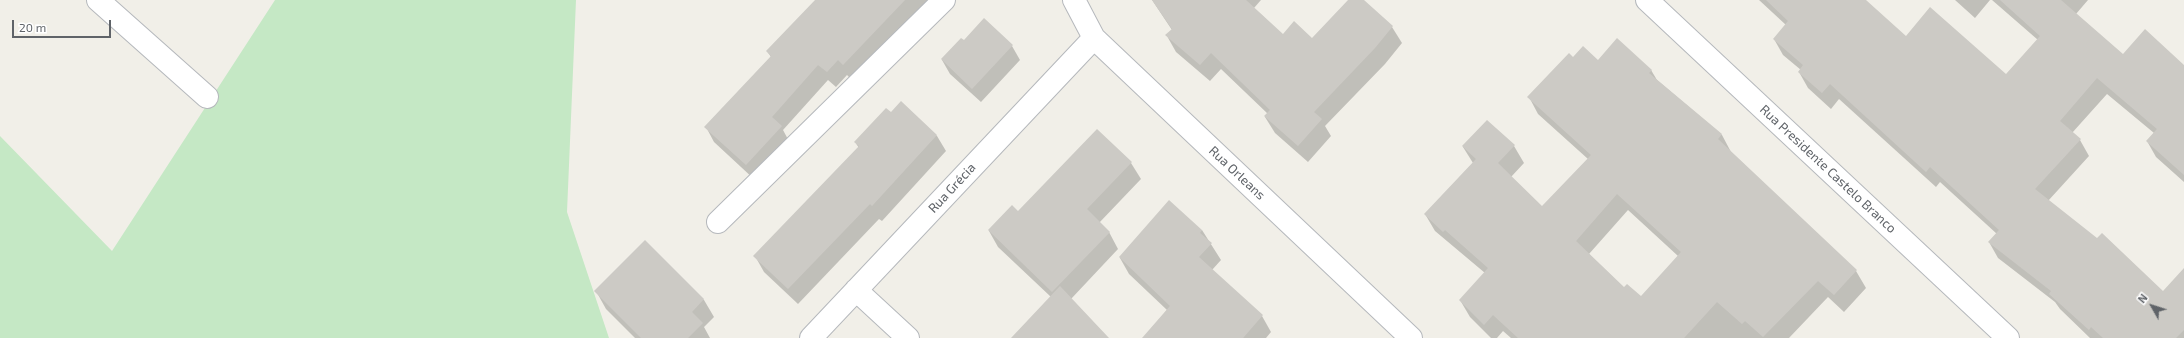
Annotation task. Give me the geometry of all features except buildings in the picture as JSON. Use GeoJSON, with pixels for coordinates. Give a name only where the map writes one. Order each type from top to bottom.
{"type":"FeatureCollection","features":[{"type":"Feature","properties":{"kind":"street"},"geometry":{"type":"LineString","coordinates":[[98,0],[207,97]]}},
{"type":"Feature","properties":{"kind":"street"},"geometry":{"type":"LineString","coordinates":[[718,222],[944,0]]}},
{"type":"Feature","properties":{"kind":"street","name":"Rua Orleans"},"geometry":{"type":"LineString","coordinates":[[1074,0],[1094,38],[1411,338]]}},
{"type":"Feature","properties":{"kind":"street","name":"Rua Presidente Castelo Branco"},"geometry":{"type":"LineString","coordinates":[[1647,0],[2008,338]]}},
{"type":"Feature","properties":{"kind":"street","name":"Rua Grécia"},"geometry":{"type":"LineString","coordinates":[[811,338],[1094,38]]}},
{"type":"Feature","properties":{"kind":"street"},"geometry":{"type":"LineString","coordinates":[[856,290],[908,338]]}},
{"type":"Feature","properties":{"kind":"green space"},"geometry":{"type":"Polygon","coordinates":[[[275,0],[576,0],[567,212],[609,338],[0,338],[0,136],[112,251],[275,0]]]}}]}
